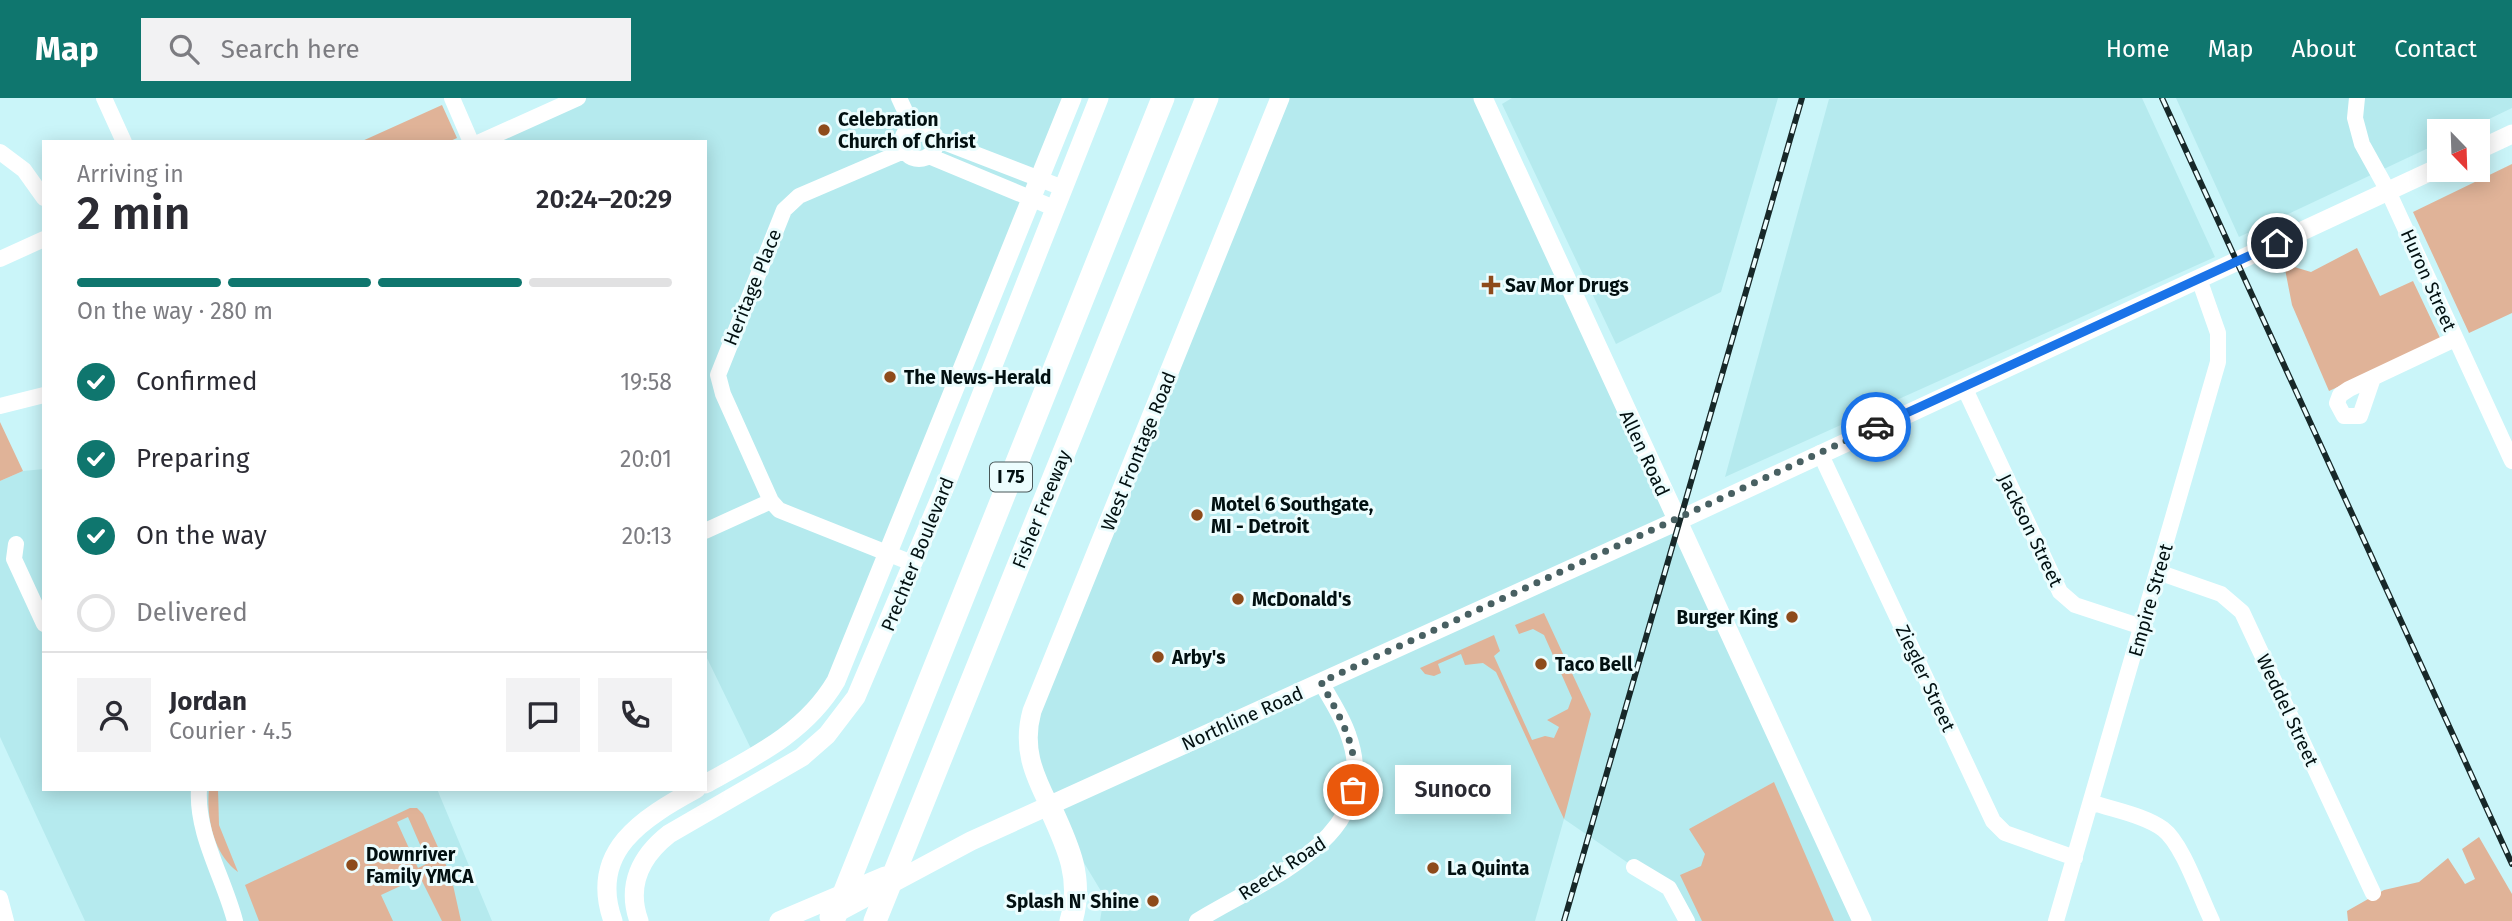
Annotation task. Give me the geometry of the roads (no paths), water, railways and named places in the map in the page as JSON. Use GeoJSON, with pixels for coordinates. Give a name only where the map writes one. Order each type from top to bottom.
{"type":"FeatureCollection","features":[{"type":"Feature","properties":{"kind":"highway","name":"Fisher Freeway"},"geometry":{"type":"LineString","coordinates":[[833,921],[1163,98]]}},
{"type":"Feature","properties":{"kind":"highway","name":"Fisher Freeway"},"geometry":{"type":"LineString","coordinates":[[875,921],[1207,98]]}},
{"type":"Feature","properties":{"kind":"highway"},"geometry":{"type":"LineString","coordinates":[[1049,805],[1073,862],[1077,891],[1071,921]]}},
{"type":"Feature","properties":{"kind":"main road","name":"Prechter Boulevard"},"geometry":{"type":"LineString","coordinates":[[707,783],[787,737],[828,694],[845,662],[1072,98]]}},
{"type":"Feature","properties":{"kind":"main road","name":"Prechter Boulevard"},"geometry":{"type":"LineString","coordinates":[[639,921],[634,906],[640,864],[669,834],[802,757],[827,735],[850,707],[866,678],[944,489],[1099,98]]}},
{"type":"Feature","properties":{"kind":"main road","name":"West Frontage Road"},"geometry":{"type":"LineString","coordinates":[[1049,805],[1029,760],[1027,740],[1032,710],[1280,98]]}},
{"type":"Feature","properties":{"kind":"main road","name":"Allen Road"},"geometry":{"type":"LineString","coordinates":[[1483,98],[1862,921]]}},
{"type":"Feature","properties":{"kind":"main road"},"geometry":{"type":"LineString","coordinates":[[1058,132],[1065,142],[1080,145]]}},
{"type":"Feature","properties":{"kind":"main road"},"geometry":{"type":"LineString","coordinates":[[2490,144],[2512,134]]}},
{"type":"Feature","properties":{"kind":"main road","name":"Northline Road"},"geometry":{"type":"LineString","coordinates":[[822,921],[909,877],[922,865],[1049,805],[1677,521],[2427,173]]}},
{"type":"Feature","properties":{"kind":"main road"},"geometry":{"type":"LineString","coordinates":[[965,361],[981,358],[990,372]]}},
{"type":"Feature","properties":{"kind":"main road"},"geometry":{"type":"LineString","coordinates":[[944,417],[946,435],[926,488],[932,493],[944,489]]}},
{"type":"Feature","properties":{"kind":"main road"},"geometry":{"type":"LineString","coordinates":[[828,694],[836,708],[850,707]]}},
{"type":"Feature","properties":{"kind":"main road"},"geometry":{"type":"LineString","coordinates":[[613,921],[607,904],[607,881],[614,855],[630,833],[652,813],[694,791]]}},
{"type":"Feature","properties":{"kind":"main road"},"geometry":{"type":"LineString","coordinates":[[701,791],[710,796],[710,810]]}},
{"type":"Feature","properties":{"kind":"main road","name":"Northline Road"},"geometry":{"type":"LineString","coordinates":[[779,921],[908,866],[922,865]]}},
{"type":"Feature","properties":{"kind":"street"},"geometry":{"type":"LineString","coordinates":[[104,98],[123,140]]}},
{"type":"Feature","properties":{"kind":"street"},"geometry":{"type":"LineString","coordinates":[[452,98],[470,140]]}},
{"type":"Feature","properties":{"kind":"street"},"geometry":{"type":"LineString","coordinates":[[484,140],[578,98]]}},
{"type":"Feature","properties":{"kind":"street"},"geometry":{"type":"LineString","coordinates":[[899,98],[912,126]]}},
{"type":"Feature","properties":{"kind":"street","name":"Huron Street"},"geometry":{"type":"LineString","coordinates":[[2357,98],[2357,131],[2371,163],[2388,191],[2512,461]]}},
{"type":"Feature","properties":{"kind":"street"},"geometry":{"type":"LineString","coordinates":[[1055,208],[929,156],[913,158],[904,151],[903,135],[912,126],[927,127],[936,139],[1063,188]]}},
{"type":"Feature","properties":{"kind":"street"},"geometry":{"type":"LineString","coordinates":[[929,156],[936,139]]}},
{"type":"Feature","properties":{"kind":"street","name":"Heritage Place"},"geometry":{"type":"LineString","coordinates":[[771,501],[723,394],[718,375],[723,360],[784,210],[799,196],[904,151]]}},
{"type":"Feature","properties":{"kind":"street"},"geometry":{"type":"LineString","coordinates":[[0,152],[24,170],[42,195]]}},
{"type":"Feature","properties":{"kind":"street"},"geometry":{"type":"LineString","coordinates":[[0,259],[42,240]]}},
{"type":"Feature","properties":{"kind":"street","name":"Empire Street"},"geometry":{"type":"LineString","coordinates":[[2056,921],[2219,355],[2218,333],[2199,279]]}},
{"type":"Feature","properties":{"kind":"street"},"geometry":{"type":"LineString","coordinates":[[2373,378],[2455,339]]}},
{"type":"Feature","properties":{"kind":"street","name":"Jackson Street"},"geometry":{"type":"LineString","coordinates":[[1964,387],[2060,593],[2075,605],[2142,627]]}},
{"type":"Feature","properties":{"kind":"street"},"geometry":{"type":"LineString","coordinates":[[0,407],[42,396]]}},
{"type":"Feature","properties":{"kind":"street","name":"Ziegler Street"},"geometry":{"type":"LineString","coordinates":[[1820,453],[1993,821],[2005,833],[2074,858]]}},
{"type":"Feature","properties":{"kind":"street"},"geometry":{"type":"LineString","coordinates":[[707,530],[771,501],[788,515],[912,563]]}},
{"type":"Feature","properties":{"kind":"street"},"geometry":{"type":"LineString","coordinates":[[16,544],[14,559],[42,620]]}},
{"type":"Feature","properties":{"kind":"street","name":"Weddel Street"},"geometry":{"type":"LineString","coordinates":[[2158,572],[2221,594],[2242,612],[2374,893]]}},
{"type":"Feature","properties":{"kind":"street","name":"Reeck Road"},"geometry":{"type":"LineString","coordinates":[[1197,921],[1307,855],[1326,840],[1346,815],[1354,786],[1353,753],[1344,725],[1321,682]]}},
{"type":"Feature","properties":{"kind":"street"},"geometry":{"type":"LineString","coordinates":[[199,791],[201,821],[226,886],[235,921]]}},
{"type":"Feature","properties":{"kind":"street"},"geometry":{"type":"LineString","coordinates":[[2091,802],[2156,825],[2167,833],[2178,849],[2212,921]]}},
{"type":"Feature","properties":{"kind":"street"},"geometry":{"type":"LineString","coordinates":[[1634,867],[1669,888],[1687,921]]}},
{"type":"Feature","properties":{"kind":"street"},"geometry":{"type":"LineString","coordinates":[[226,886],[248,921]]}},
{"type":"Feature","properties":{"kind":"street"},"geometry":{"type":"LineString","coordinates":[[0,898],[6,921]]}},
{"type":"Feature","properties":{"kind":"railway"},"geometry":{"type":"LineString","coordinates":[[1564,921],[1802,98]]}},
{"type":"Feature","properties":{"kind":"railway"},"geometry":{"type":"LineString","coordinates":[[2162,98],[2512,864]]}},
{"type":"Feature","properties":{"kind":"place","name":"Celebration Church of Christ"},"geometry":{"type":"Point","coordinates":[824,130]}},
{"type":"Feature","properties":{"kind":"place","name":"Sav Mor Drugs"},"geometry":{"type":"Point","coordinates":[1491,285]}},
{"type":"Feature","properties":{"kind":"place","name":"The News-Herald"},"geometry":{"type":"Point","coordinates":[890,377]}},
{"type":"Feature","properties":{"kind":"place","name":"Motel 6 Southgate, MI - Detroit"},"geometry":{"type":"Point","coordinates":[1197,515]}},
{"type":"Feature","properties":{"kind":"place","name":"McDonald's"},"geometry":{"type":"Point","coordinates":[1238,599]}},
{"type":"Feature","properties":{"kind":"place","name":"Burger King"},"geometry":{"type":"Point","coordinates":[1792,617]}},
{"type":"Feature","properties":{"kind":"place","name":"Arby's"},"geometry":{"type":"Point","coordinates":[1158,657]}},
{"type":"Feature","properties":{"kind":"place","name":"Taco Bell"},"geometry":{"type":"Point","coordinates":[1541,664]}},
{"type":"Feature","properties":{"kind":"place","name":"Sunoco"},"geometry":{"type":"Point","coordinates":[1353,790]}},
{"type":"Feature","properties":{"kind":"place","name":"Downriver Family YMCA"},"geometry":{"type":"Point","coordinates":[352,865]}},
{"type":"Feature","properties":{"kind":"place","name":"La Quinta"},"geometry":{"type":"Point","coordinates":[1433,868]}},
{"type":"Feature","properties":{"kind":"place","name":"Splash N' Shine"},"geometry":{"type":"Point","coordinates":[1153,901]}}]}
